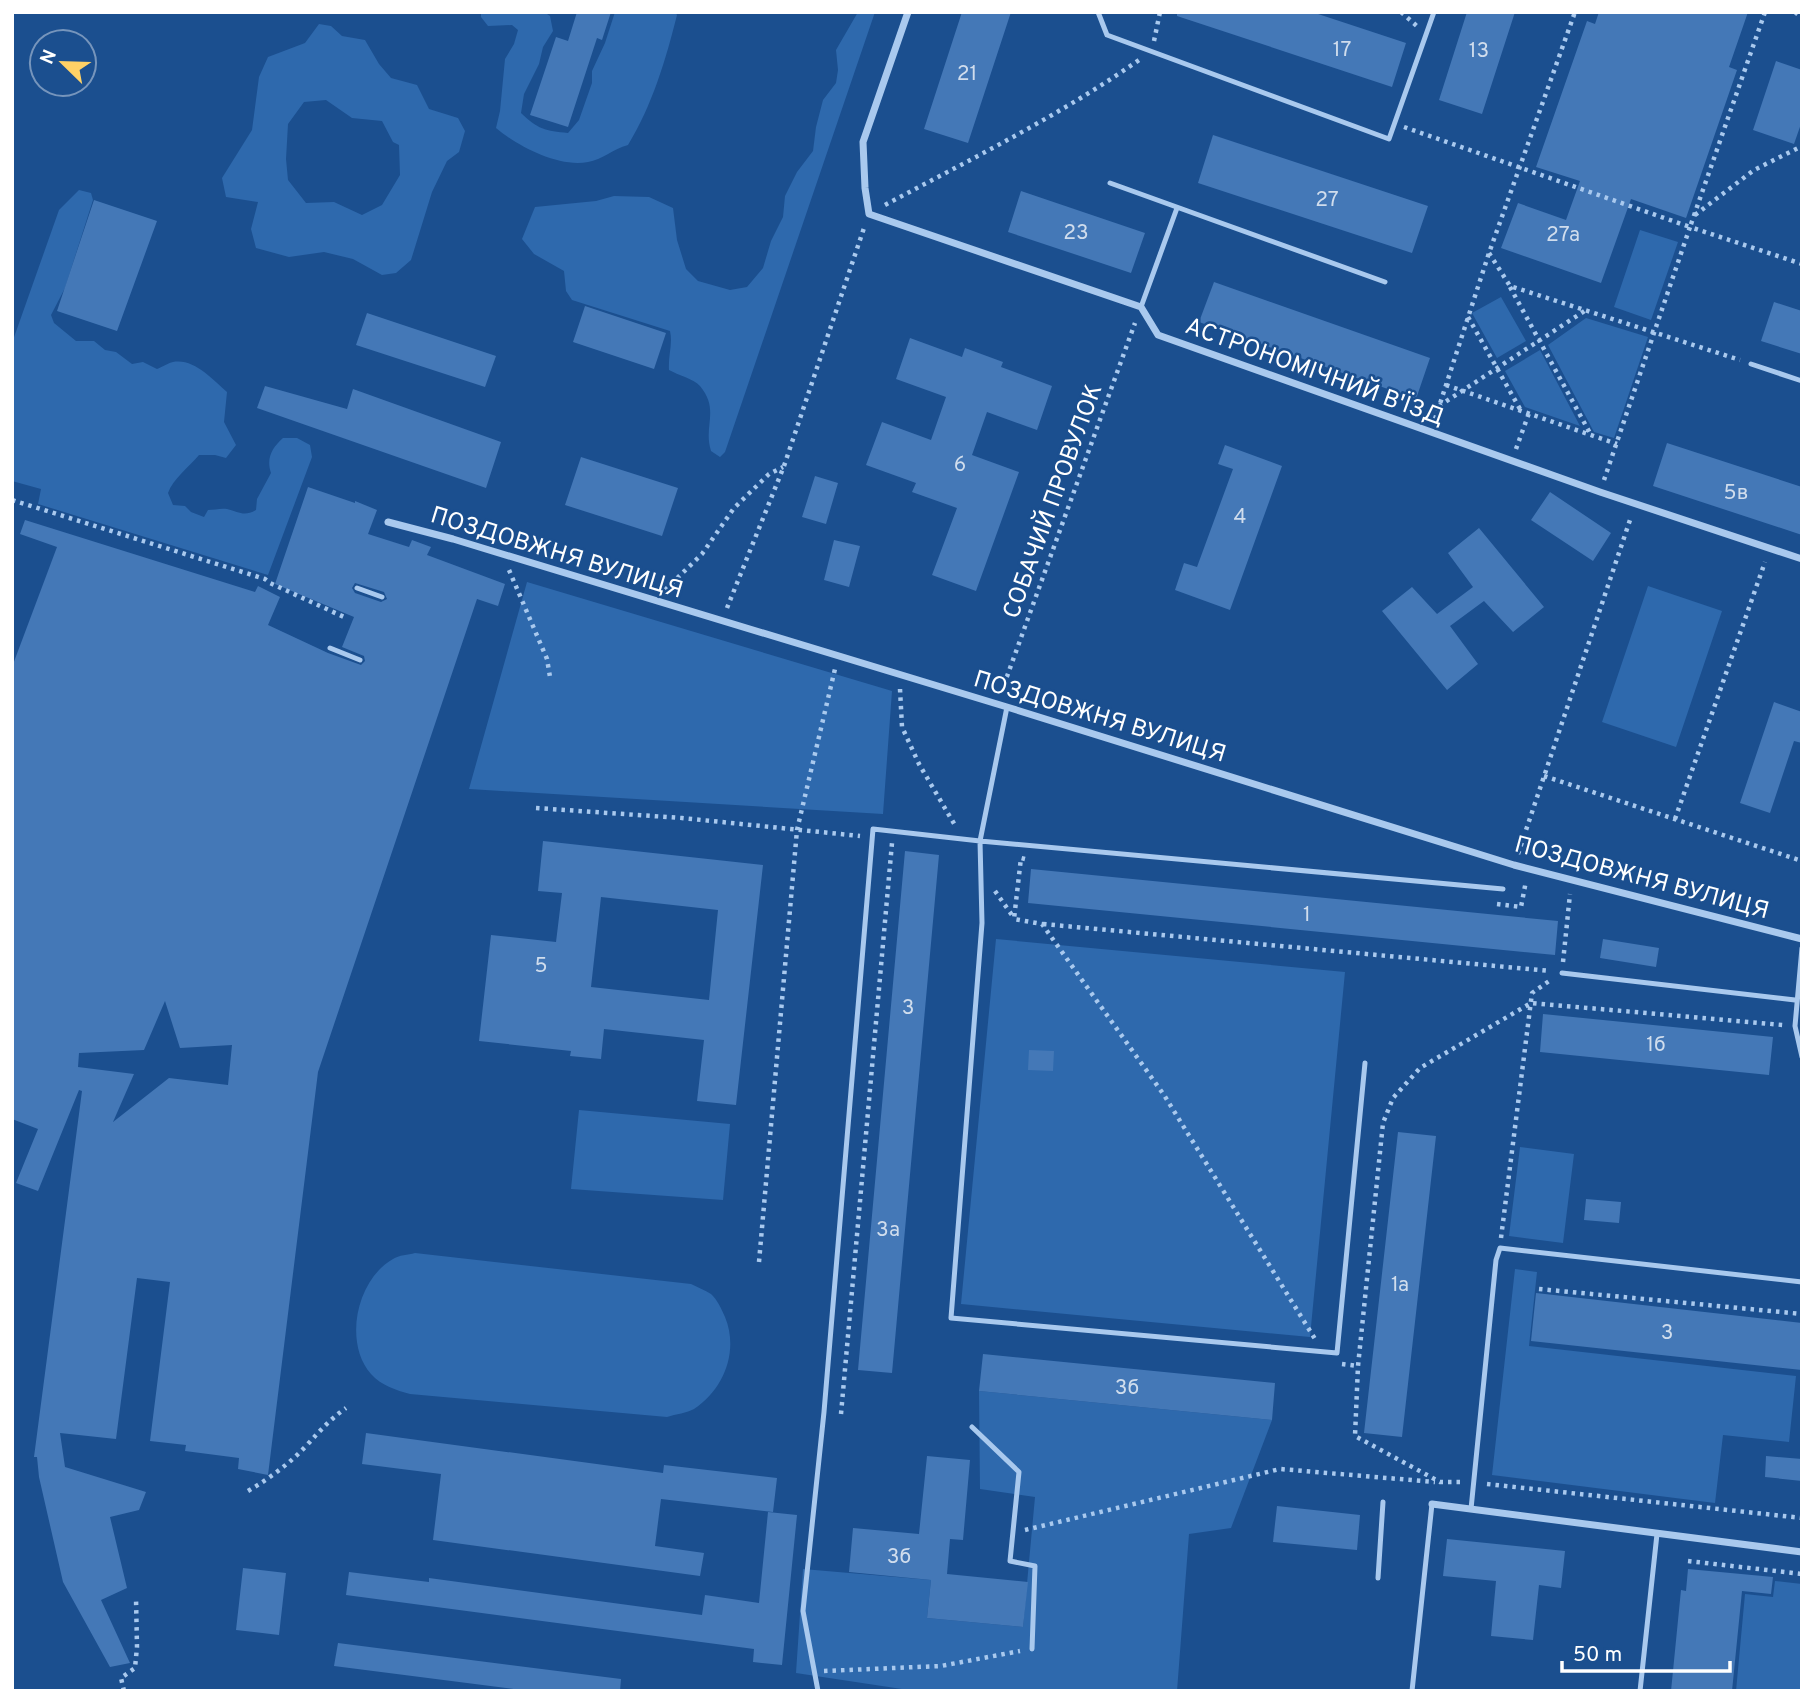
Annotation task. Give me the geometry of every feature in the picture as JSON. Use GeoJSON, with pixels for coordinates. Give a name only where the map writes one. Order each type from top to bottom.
{"type":"FeatureCollection","features":[{"type":"Feature","properties":{"kind":"street"},"geometry":{"type":"LineString","coordinates":[[908,12],[863,142],[869,214],[1141,307]]}},
{"type":"Feature","properties":{"kind":"street","name":"АСТРОНОМІЧНИЙ В'ЇЗД"},"geometry":{"type":"LineString","coordinates":[[1141,307],[1158,335],[1430,433],[1802,559]]}},
{"type":"Feature","properties":{"kind":"street","name":"ПОЗДОВЖНЯ ВУЛИЦЯ"},"geometry":{"type":"LineString","coordinates":[[388,522],[453,539],[1007,707],[1514,865],[1802,939]]}},
{"type":"Feature","properties":{"kind":"street"},"geometry":{"type":"LineString","coordinates":[[1432,1504],[1802,1552]]}},
{"type":"Feature","properties":{"kind":"lane"},"geometry":{"type":"LineString","coordinates":[[1098,12],[1107,35],[1389,139],[1434,12]]}},
{"type":"Feature","properties":{"kind":"lane"},"geometry":{"type":"LineString","coordinates":[[1110,183],[1385,282]]}},
{"type":"Feature","properties":{"kind":"lane"},"geometry":{"type":"LineString","coordinates":[[1141,307],[1177,208]]}},
{"type":"Feature","properties":{"kind":"lane"},"geometry":{"type":"LineString","coordinates":[[1751,363],[1802,381]]}},
{"type":"Feature","properties":{"kind":"lane"},"geometry":{"type":"LineString","coordinates":[[357,588],[382,597]]}},
{"type":"Feature","properties":{"kind":"lane"},"geometry":{"type":"LineString","coordinates":[[330,648],[360,660]]}},
{"type":"Feature","properties":{"kind":"lane"},"geometry":{"type":"LineString","coordinates":[[1007,707],[980,841],[982,923],[951,1318],[1337,1353],[1365,1063]]}},
{"type":"Feature","properties":{"kind":"lane"},"geometry":{"type":"LineString","coordinates":[[818,1691],[803,1611],[824,1412],[873,829],[1503,889]]}},
{"type":"Feature","properties":{"kind":"lane"},"geometry":{"type":"LineString","coordinates":[[1802,948],[1794,1026],[1802,1057]]}},
{"type":"Feature","properties":{"kind":"lane"},"geometry":{"type":"LineString","coordinates":[[1562,972],[1795,1000]]}},
{"type":"Feature","properties":{"kind":"lane"},"geometry":{"type":"LineString","coordinates":[[1471,1509],[1496,1260],[1500,1248],[1802,1282]]}},
{"type":"Feature","properties":{"kind":"lane"},"geometry":{"type":"LineString","coordinates":[[972,1427],[1019,1472],[1010,1561],[1035,1566],[1032,1648]]}},
{"type":"Feature","properties":{"kind":"lane"},"geometry":{"type":"LineString","coordinates":[[1378,1578],[1383,1502]]}},
{"type":"Feature","properties":{"kind":"lane"},"geometry":{"type":"LineString","coordinates":[[1412,1691],[1432,1504]]}},
{"type":"Feature","properties":{"kind":"lane"},"geometry":{"type":"LineString","coordinates":[[1640,1691],[1657,1534]]}},
{"type":"Feature","properties":{"kind":"path"},"geometry":{"type":"LineString","coordinates":[[722,622],[784,466],[869,214],[1057,113],[1108,82],[1152,51],[1160,12]]}},
{"type":"Feature","properties":{"kind":"path"},"geometry":{"type":"LineString","coordinates":[[1430,433],[1489,253],[1575,12]]}},
{"type":"Feature","properties":{"kind":"path"},"geometry":{"type":"LineString","coordinates":[[1600,492],[1765,12]]}},
{"type":"Feature","properties":{"kind":"path"},"geometry":{"type":"LineString","coordinates":[[1795,12],[1802,18]]}},
{"type":"Feature","properties":{"kind":"path"},"geometry":{"type":"LineString","coordinates":[[1395,125],[1802,264]]}},
{"type":"Feature","properties":{"kind":"path"},"geometry":{"type":"LineString","coordinates":[[1695,215],[1754,170],[1802,145]]}},
{"type":"Feature","properties":{"kind":"path"},"geometry":{"type":"LineString","coordinates":[[1489,253],[1510,286],[1591,435]]}},
{"type":"Feature","properties":{"kind":"path"},"geometry":{"type":"LineString","coordinates":[[1510,286],[1751,363]]}},
{"type":"Feature","properties":{"kind":"path","name":"СОБАЧИЙ ПРОВУЛОК"},"geometry":{"type":"LineString","coordinates":[[1007,707],[1000,694],[1141,307]]}},
{"type":"Feature","properties":{"kind":"path"},"geometry":{"type":"LineString","coordinates":[[1438,407],[1586,310]]}},
{"type":"Feature","properties":{"kind":"path"},"geometry":{"type":"LineString","coordinates":[[1468,317],[1520,410]]}},
{"type":"Feature","properties":{"kind":"path"},"geometry":{"type":"LineString","coordinates":[[1446,384],[1617,443]]}},
{"type":"Feature","properties":{"kind":"path"},"geometry":{"type":"LineString","coordinates":[[1512,461],[1529,413]]}},
{"type":"Feature","properties":{"kind":"path"},"geometry":{"type":"LineString","coordinates":[[653,601],[702,554],[734,508],[769,474],[784,466]]}},
{"type":"Feature","properties":{"kind":"path"},"geometry":{"type":"LineString","coordinates":[[12,500],[265,579],[344,617]]}},
{"type":"Feature","properties":{"kind":"path"},"geometry":{"type":"LineString","coordinates":[[1514,865],[1635,503]]}},
{"type":"Feature","properties":{"kind":"path"},"geometry":{"type":"LineString","coordinates":[[1675,819],[1770,548]]}},
{"type":"Feature","properties":{"kind":"path"},"geometry":{"type":"LineString","coordinates":[[506,567],[520,592],[547,659],[550,677]]}},
{"type":"Feature","properties":{"kind":"path"},"geometry":{"type":"LineString","coordinates":[[759,1262],[797,830],[836,665]]}},
{"type":"Feature","properties":{"kind":"path"},"geometry":{"type":"LineString","coordinates":[[899,684],[902,727],[919,764],[963,839]]}},
{"type":"Feature","properties":{"kind":"path"},"geometry":{"type":"LineString","coordinates":[[1544,776],[1802,861]]}},
{"type":"Feature","properties":{"kind":"path"},"geometry":{"type":"LineString","coordinates":[[536,808],[682,818],[850,835]]}},
{"type":"Feature","properties":{"kind":"path"},"geometry":{"type":"LineString","coordinates":[[841,1414],[892,840]]}},
{"type":"Feature","properties":{"kind":"path"},"geometry":{"type":"LineString","coordinates":[[1014,919],[1021,858],[1035,860]]}},
{"type":"Feature","properties":{"kind":"path"},"geometry":{"type":"LineString","coordinates":[[980,867],[1014,919],[1562,972]]}},
{"type":"Feature","properties":{"kind":"path"},"geometry":{"type":"LineString","coordinates":[[1493,904],[1521,907],[1526,881]]}},
{"type":"Feature","properties":{"kind":"path"},"geometry":{"type":"LineString","coordinates":[[1500,1248],[1532,993],[1562,972],[1570,892]]}},
{"type":"Feature","properties":{"kind":"path"},"geometry":{"type":"LineString","coordinates":[[1042,923],[1164,1095],[1323,1352]]}},
{"type":"Feature","properties":{"kind":"path"},"geometry":{"type":"LineString","coordinates":[[1383,1123],[1393,1098],[1420,1068],[1531,1003],[1794,1026]]}},
{"type":"Feature","properties":{"kind":"path"},"geometry":{"type":"LineString","coordinates":[[1539,1289],[1802,1314]]}},
{"type":"Feature","properties":{"kind":"path"},"geometry":{"type":"LineString","coordinates":[[248,1491],[275,1475],[306,1447],[327,1422],[346,1408]]}},
{"type":"Feature","properties":{"kind":"path"},"geometry":{"type":"LineString","coordinates":[[1013,1532],[1280,1469],[1440,1482]]}},
{"type":"Feature","properties":{"kind":"path"},"geometry":{"type":"LineString","coordinates":[[1688,1561],[1802,1574]]}},
{"type":"Feature","properties":{"kind":"path"},"geometry":{"type":"LineString","coordinates":[[124,1691],[121,1678],[135,1668],[136,1598]]}},
{"type":"Feature","properties":{"kind":"path"},"geometry":{"type":"LineString","coordinates":[[813,1671],[941,1667],[1032,1648]]}},
{"type":"Feature","properties":{"kind":"shaded area"},"geometry":{"type":"Polygon","coordinates":[[[481,12],[544,12],[550,16],[553,31],[543,47],[539,64],[524,94],[521,113],[542,128],[568,133],[579,120],[592,83],[592,71],[615,12],[675,12],[677,15],[657,82],[628,145],[593,161],[564,162],[515,142],[496,128],[505,59],[518,30],[512,25],[488,26],[481,17],[481,12]]]}},
{"type":"Feature","properties":{"kind":"shaded area"},"geometry":{"type":"Polygon","coordinates":[[[858,12],[875,12],[725,452],[720,457],[711,451],[710,411],[706,395],[700,386],[690,379],[669,370],[670,331],[572,300],[566,291],[564,271],[534,254],[522,239],[535,207],[596,201],[614,196],[649,197],[673,208],[677,240],[686,269],[698,281],[730,290],[747,287],[763,268],[771,241],[783,217],[785,196],[797,172],[813,151],[823,100],[836,83],[836,50],[858,12]]]}},
{"type":"Feature","properties":{"kind":"shaded area"},"geometry":{"type":"Polygon","coordinates":[[[319,24],[331,26],[342,36],[365,40],[391,78],[417,85],[429,109],[458,118],[465,131],[459,152],[447,161],[432,192],[411,260],[396,273],[382,275],[353,259],[324,252],[289,257],[256,248],[251,229],[258,202],[226,197],[222,178],[252,130],[259,77],[268,57],[305,43],[319,24]],[[326,100],[304,102],[288,124],[288,180],[306,203],[334,202],[362,215],[382,205],[400,175],[399,145],[393,142],[382,121],[352,118],[326,100]]]}},
{"type":"Feature","properties":{"kind":"shaded area"},"geometry":{"type":"Polygon","coordinates":[[[79,190],[91,193],[93,200],[65,288],[51,315],[54,323],[76,341],[94,341],[132,364],[143,362],[157,369],[173,362],[188,363],[203,371],[227,392],[224,422],[236,445],[226,458],[199,455],[170,488],[168,493],[173,505],[185,506],[191,512],[204,517],[208,510],[252,512],[256,510],[257,499],[271,473],[270,458],[276,446],[283,438],[297,438],[310,445],[312,457],[268,575],[38,504],[41,489],[12,481],[12,343],[59,210],[79,190]]]}},
{"type":"Feature","properties":{"kind":"shaded area"},"geometry":{"type":"Polygon","coordinates":[[[1640,230],[1678,242],[1651,320],[1614,307],[1640,230]]]}},
{"type":"Feature","properties":{"kind":"shaded area"},"geometry":{"type":"Polygon","coordinates":[[[1501,297],[1526,341],[1497,358],[1472,313],[1501,297]]]}},
{"type":"Feature","properties":{"kind":"shaded area"},"geometry":{"type":"Polygon","coordinates":[[[1586,318],[1648,337],[1614,438],[1594,432],[1548,345],[1586,318]]]}},
{"type":"Feature","properties":{"kind":"shaded area"},"geometry":{"type":"Polygon","coordinates":[[[1540,350],[1580,426],[1525,407],[1505,371],[1540,350]]]}},
{"type":"Feature","properties":{"kind":"shaded area"},"geometry":{"type":"Polygon","coordinates":[[[527,582],[892,691],[883,814],[469,789],[527,582]]]}},
{"type":"Feature","properties":{"kind":"shaded area"},"geometry":{"type":"Polygon","coordinates":[[[1648,586],[1722,611],[1676,747],[1602,722],[1648,586]]]}},
{"type":"Feature","properties":{"kind":"shaded area"},"geometry":{"type":"Polygon","coordinates":[[[996,939],[1345,972],[1310,1337],[961,1304],[996,939]]]}},
{"type":"Feature","properties":{"kind":"shaded area"},"geometry":{"type":"Polygon","coordinates":[[[579,1110],[730,1124],[723,1200],[571,1189],[579,1110]]]}},
{"type":"Feature","properties":{"kind":"shaded area"},"geometry":{"type":"Polygon","coordinates":[[[1520,1147],[1574,1154],[1563,1243],[1509,1236],[1520,1147]]]}},
{"type":"Feature","properties":{"kind":"shaded area"},"geometry":{"type":"Polygon","coordinates":[[[415,1253],[691,1284],[711,1294],[725,1317],[730,1343],[726,1368],[721,1380],[705,1401],[694,1409],[667,1417],[410,1394],[394,1389],[375,1378],[362,1361],[356,1329],[358,1312],[370,1281],[381,1268],[395,1258],[415,1253]]]}},
{"type":"Feature","properties":{"kind":"shaded area"},"geometry":{"type":"Polygon","coordinates":[[[1515,1269],[1537,1272],[1529,1346],[1796,1376],[1789,1442],[1723,1435],[1715,1503],[1492,1475],[1515,1269]]]}},
{"type":"Feature","properties":{"kind":"shaded area"},"geometry":{"type":"Polygon","coordinates":[[[979,1391],[1272,1420],[1231,1528],[1189,1534],[1177,1691],[915,1691],[796,1673],[803,1569],[931,1580],[927,1618],[1023,1627],[1035,1497],[980,1489],[979,1391]]]}},
{"type":"Feature","properties":{"kind":"shaded area"},"geometry":{"type":"Polygon","coordinates":[[[1775,1581],[1802,1584],[1802,1691],[1736,1691],[1745,1594],[1773,1597],[1775,1581]]]}},
{"type":"Feature","properties":{"kind":"building"},"geometry":{"type":"Polygon","coordinates":[[[577,12],[611,12],[602,40],[597,38],[568,127],[530,115],[556,37],[568,41],[577,12]]]}},
{"type":"Feature","properties":{"kind":"building"},"geometry":{"type":"Polygon","coordinates":[[[962,12],[1011,12],[968,143],[924,129],[962,12]]]}},
{"type":"Feature","properties":{"kind":"building"},"geometry":{"type":"Polygon","coordinates":[[[1177,12],[1312,12],[1406,43],[1392,87],[1177,16],[1177,12]]]}},
{"type":"Feature","properties":{"kind":"building"},"geometry":{"type":"Polygon","coordinates":[[[1467,12],[1515,12],[1482,114],[1439,100],[1467,12]]]}},
{"type":"Feature","properties":{"kind":"building"},"geometry":{"type":"Polygon","coordinates":[[[1599,12],[1748,12],[1729,67],[1737,70],[1686,218],[1631,199],[1601,283],[1501,248],[1518,203],[1566,220],[1580,181],[1536,167],[1587,21],[1595,24],[1599,12]]]}},
{"type":"Feature","properties":{"kind":"building"},"geometry":{"type":"Polygon","coordinates":[[[1776,61],[1802,70],[1802,121],[1794,144],[1753,130],[1776,61]]]}},
{"type":"Feature","properties":{"kind":"building"},"geometry":{"type":"Polygon","coordinates":[[[1213,135],[1428,206],[1412,253],[1198,183],[1213,135]]]}},
{"type":"Feature","properties":{"kind":"building"},"geometry":{"type":"Polygon","coordinates":[[[1021,191],[1145,233],[1131,273],[1008,232],[1021,191]]]}},
{"type":"Feature","properties":{"kind":"building"},"geometry":{"type":"Polygon","coordinates":[[[94,200],[157,221],[117,331],[57,311],[94,200]]]}},
{"type":"Feature","properties":{"kind":"building"},"geometry":{"type":"Polygon","coordinates":[[[1214,282],[1430,358],[1416,399],[1199,322],[1214,282]]]}},
{"type":"Feature","properties":{"kind":"building"},"geometry":{"type":"Polygon","coordinates":[[[1774,302],[1802,311],[1802,354],[1761,341],[1774,302]]]}},
{"type":"Feature","properties":{"kind":"building"},"geometry":{"type":"Polygon","coordinates":[[[585,306],[666,333],[654,369],[573,342],[585,306]]]}},
{"type":"Feature","properties":{"kind":"building"},"geometry":{"type":"Polygon","coordinates":[[[367,313],[496,356],[485,387],[356,345],[367,313]]]}},
{"type":"Feature","properties":{"kind":"building"},"geometry":{"type":"Polygon","coordinates":[[[910,338],[962,357],[965,348],[1003,362],[1001,367],[1052,386],[1037,430],[987,412],[972,455],[1019,472],[976,591],[932,575],[957,508],[912,492],[916,483],[866,465],[882,422],[931,440],[946,397],[896,379],[910,338]]]}},
{"type":"Feature","properties":{"kind":"building"},"geometry":{"type":"Polygon","coordinates":[[[265,386],[347,409],[353,389],[501,442],[486,488],[257,408],[265,386]]]}},
{"type":"Feature","properties":{"kind":"building"},"geometry":{"type":"Polygon","coordinates":[[[1667,443],[1802,487],[1802,535],[1653,486],[1667,443]]]}},
{"type":"Feature","properties":{"kind":"building"},"geometry":{"type":"Polygon","coordinates":[[[1225,445],[1282,466],[1230,610],[1175,590],[1184,563],[1197,567],[1233,469],[1218,464],[1225,445]]]}},
{"type":"Feature","properties":{"kind":"building"},"geometry":{"type":"Polygon","coordinates":[[[581,457],[678,488],[662,536],[565,505],[581,457]]]}},
{"type":"Feature","properties":{"kind":"building"},"geometry":{"type":"Polygon","coordinates":[[[815,476],[838,483],[826,524],[802,517],[815,476]]]}},
{"type":"Feature","properties":{"kind":"building"},"geometry":{"type":"Polygon","coordinates":[[[308,487],[377,510],[368,534],[409,547],[412,540],[431,547],[427,555],[505,584],[498,606],[477,599],[318,1072],[268,1475],[238,1469],[239,1458],[185,1451],[186,1445],[150,1441],[170,1282],[137,1278],[116,1439],[60,1433],[65,1467],[146,1492],[139,1510],[110,1517],[127,1588],[101,1600],[130,1663],[110,1667],[63,1582],[39,1477],[37,1457],[34,1457],[82,1091],[79,1090],[38,1191],[16,1183],[38,1129],[12,1119],[12,667],[57,547],[20,534],[25,520],[255,592],[258,586],[280,597],[268,625],[328,653],[361,665],[365,661],[364,656],[342,647],[354,617],[275,584],[308,487]],[[355,583],[352,588],[355,593],[381,602],[387,599],[384,592],[355,583]],[[165,1001],[144,1050],[79,1053],[78,1067],[134,1074],[113,1122],[169,1078],[228,1085],[232,1045],[180,1048],[165,1001]]]}},
{"type":"Feature","properties":{"kind":"building"},"geometry":{"type":"Polygon","coordinates":[[[1550,492],[1611,533],[1593,561],[1531,520],[1550,492]]]}},
{"type":"Feature","properties":{"kind":"building"},"geometry":{"type":"Polygon","coordinates":[[[1479,528],[1544,607],[1513,632],[1484,601],[1450,626],[1478,664],[1447,690],[1382,611],[1412,587],[1437,614],[1473,587],[1448,553],[1479,528]]]}},
{"type":"Feature","properties":{"kind":"building"},"geometry":{"type":"Polygon","coordinates":[[[834,540],[860,546],[849,587],[824,580],[834,540]]]}},
{"type":"Feature","properties":{"kind":"building"},"geometry":{"type":"Polygon","coordinates":[[[1774,702],[1802,712],[1802,743],[1794,741],[1770,813],[1740,803],[1774,702]]]}},
{"type":"Feature","properties":{"kind":"building"},"geometry":{"type":"Polygon","coordinates":[[[543,841],[763,865],[736,1105],[697,1101],[704,1040],[604,1029],[601,1059],[570,1056],[571,1051],[479,1041],[491,935],[556,942],[562,893],[538,891],[543,841]],[[601,897],[591,987],[709,1000],[718,910],[601,897]]]}},
{"type":"Feature","properties":{"kind":"building"},"geometry":{"type":"Polygon","coordinates":[[[905,851],[939,855],[892,1373],[858,1370],[905,851]]]}},
{"type":"Feature","properties":{"kind":"building"},"geometry":{"type":"Polygon","coordinates":[[[1031,869],[1558,921],[1555,955],[1028,903],[1031,869]]]}},
{"type":"Feature","properties":{"kind":"building"},"geometry":{"type":"Polygon","coordinates":[[[1603,939],[1659,948],[1656,967],[1600,958],[1603,939]]]}},
{"type":"Feature","properties":{"kind":"building"},"geometry":{"type":"Polygon","coordinates":[[[1543,1014],[1773,1037],[1769,1075],[1540,1052],[1543,1014]]]}},
{"type":"Feature","properties":{"kind":"building"},"geometry":{"type":"Polygon","coordinates":[[[1029,1050],[1054,1051],[1053,1071],[1028,1070],[1029,1050]]]}},
{"type":"Feature","properties":{"kind":"building"},"geometry":{"type":"Polygon","coordinates":[[[1398,1132],[1436,1136],[1402,1437],[1364,1433],[1398,1132]]]}},
{"type":"Feature","properties":{"kind":"building"},"geometry":{"type":"Polygon","coordinates":[[[1586,1199],[1621,1202],[1619,1223],[1584,1220],[1586,1199]]]}},
{"type":"Feature","properties":{"kind":"building"},"geometry":{"type":"Polygon","coordinates":[[[1536,1293],[1802,1323],[1802,1370],[1531,1341],[1536,1293]]]}},
{"type":"Feature","properties":{"kind":"building"},"geometry":{"type":"Polygon","coordinates":[[[983,1354],[1275,1383],[1272,1420],[979,1391],[983,1354]]]}},
{"type":"Feature","properties":{"kind":"building"},"geometry":{"type":"Polygon","coordinates":[[[366,1433],[663,1473],[664,1465],[777,1478],[773,1512],[661,1499],[655,1546],[704,1553],[700,1576],[433,1540],[441,1474],[362,1464],[366,1433]]]}},
{"type":"Feature","properties":{"kind":"building"},"geometry":{"type":"Polygon","coordinates":[[[927,1456],[970,1460],[963,1540],[950,1539],[947,1574],[1028,1582],[1023,1627],[927,1618],[931,1580],[849,1572],[853,1528],[919,1534],[927,1456]]]}},
{"type":"Feature","properties":{"kind":"building"},"geometry":{"type":"Polygon","coordinates":[[[1766,1456],[1802,1459],[1802,1481],[1765,1477],[1766,1456]]]}},
{"type":"Feature","properties":{"kind":"building"},"geometry":{"type":"Polygon","coordinates":[[[1277,1506],[1360,1515],[1357,1550],[1273,1542],[1277,1506]]]}},
{"type":"Feature","properties":{"kind":"building"},"geometry":{"type":"Polygon","coordinates":[[[768,1512],[797,1515],[782,1665],[753,1662],[754,1649],[346,1595],[349,1572],[429,1582],[429,1578],[702,1615],[705,1595],[759,1603],[768,1512]]]}},
{"type":"Feature","properties":{"kind":"building"},"geometry":{"type":"Polygon","coordinates":[[[1447,1539],[1565,1551],[1561,1588],[1539,1585],[1533,1640],[1491,1636],[1496,1581],[1443,1576],[1447,1539]]]}},
{"type":"Feature","properties":{"kind":"building"},"geometry":{"type":"Polygon","coordinates":[[[243,1568],[286,1573],[279,1635],[236,1630],[243,1568]]]}},
{"type":"Feature","properties":{"kind":"building"},"geometry":{"type":"Polygon","coordinates":[[[1688,1569],[1773,1577],[1771,1594],[1742,1591],[1732,1691],[1671,1691],[1681,1590],[1686,1591],[1688,1569]]]}},
{"type":"Feature","properties":{"kind":"building"},"geometry":{"type":"Polygon","coordinates":[[[338,1643],[621,1679],[620,1691],[529,1691],[334,1666],[338,1643]]]}}]}
